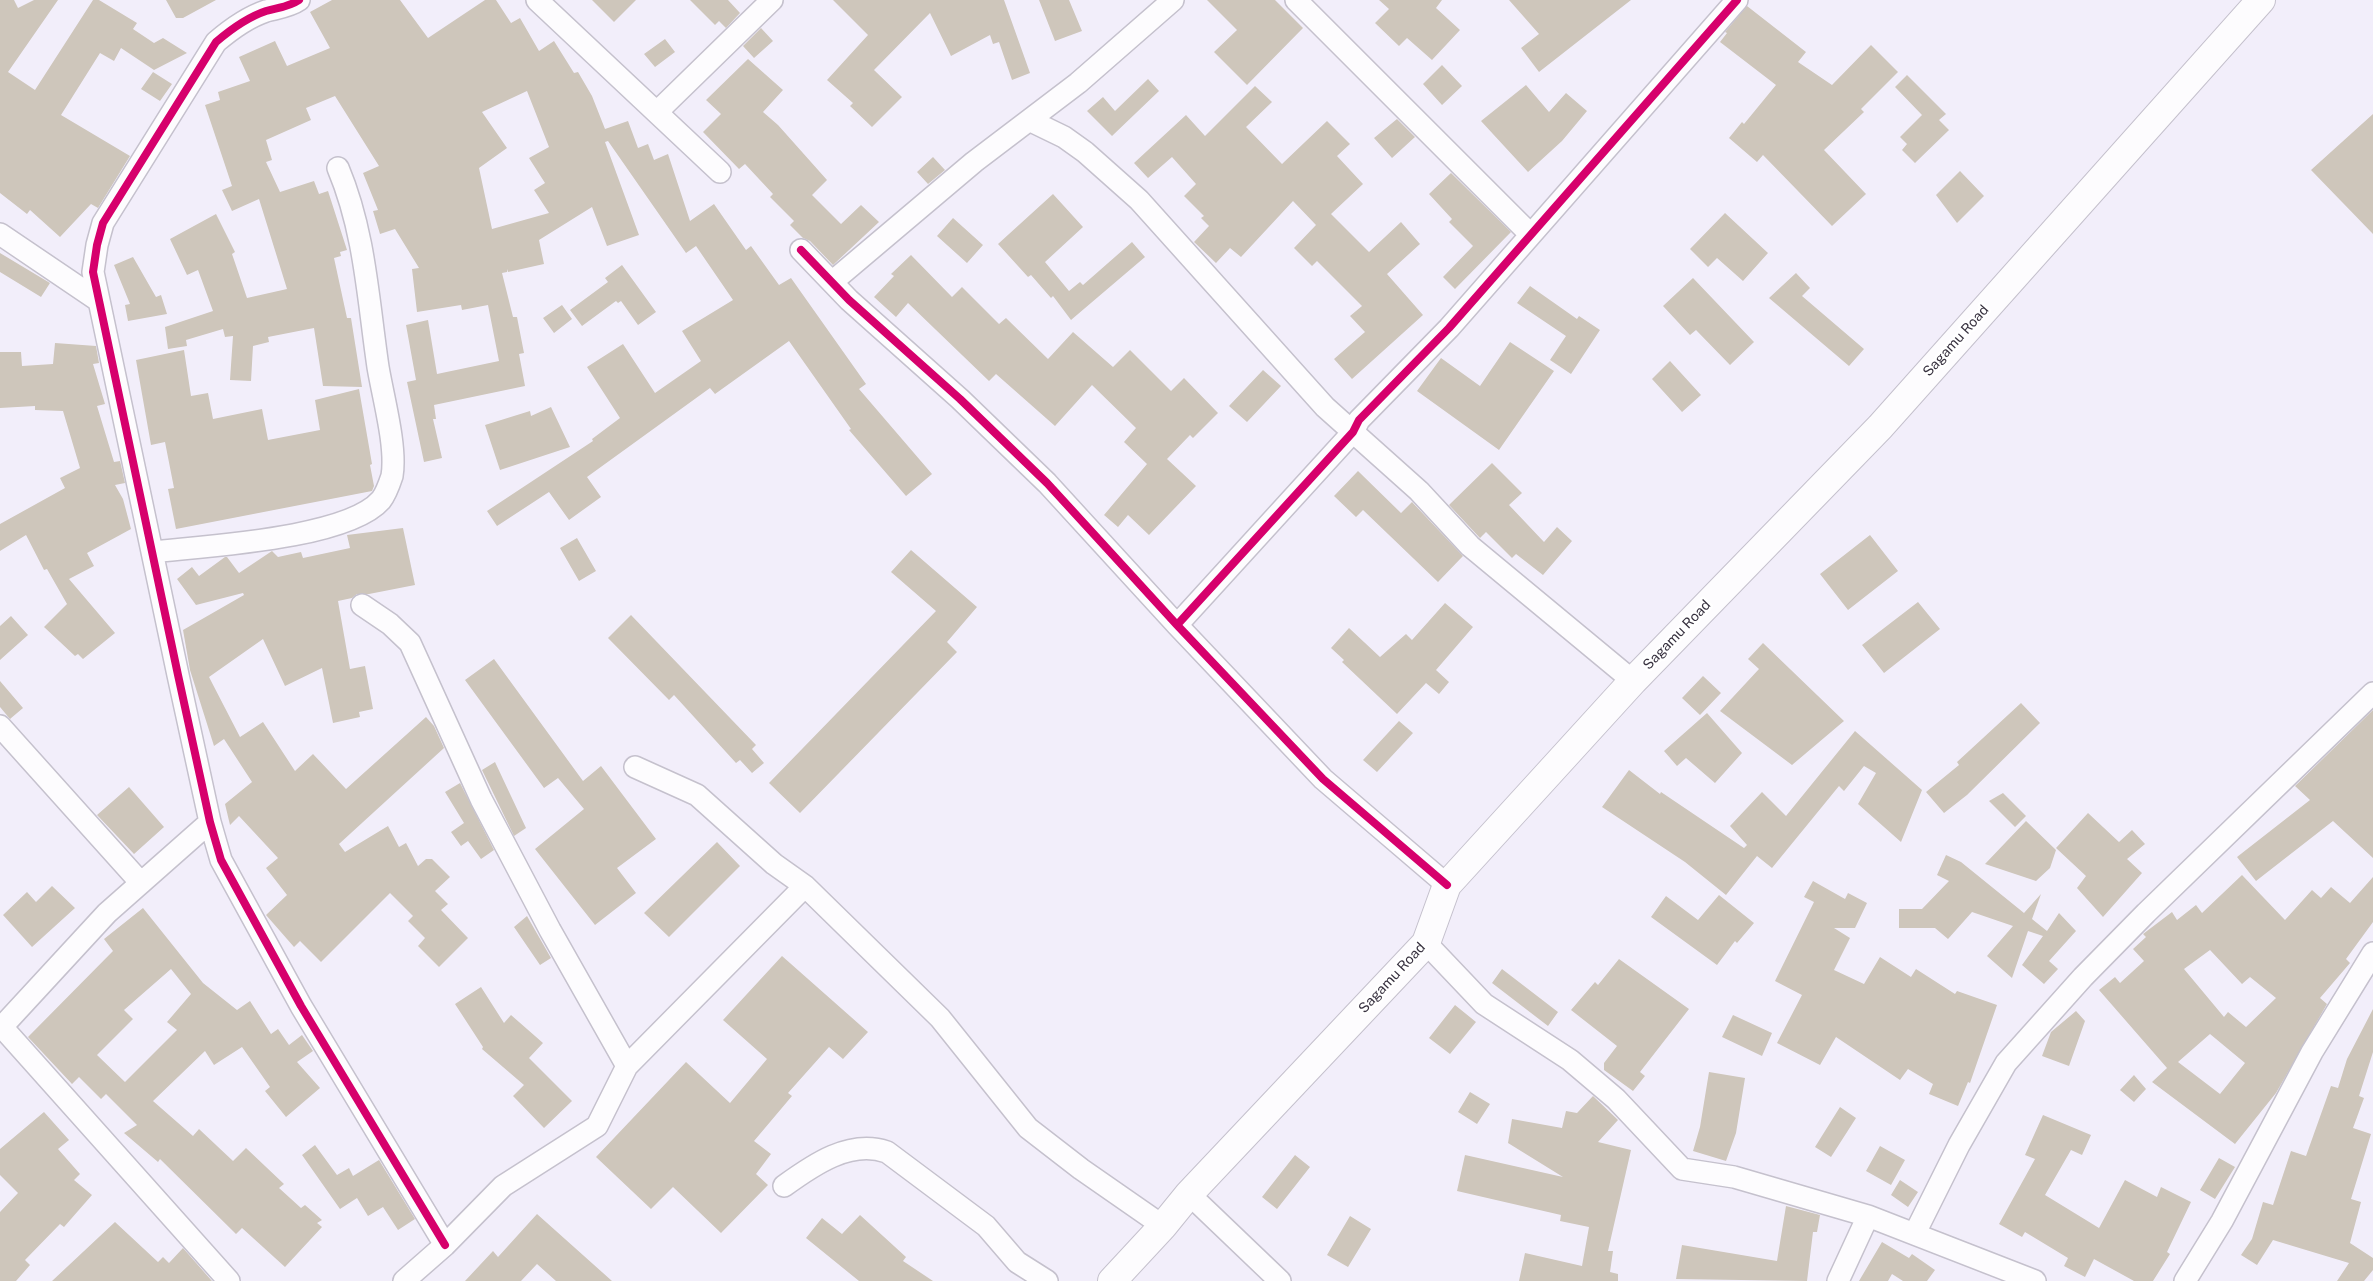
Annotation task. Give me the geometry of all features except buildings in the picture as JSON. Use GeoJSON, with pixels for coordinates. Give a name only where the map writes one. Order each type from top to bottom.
{"type":"FeatureCollection","features":[{"type":"Feature","properties":{"kind":"highway","name":"Sagamu Road"},"geometry":{"type":"LineString","coordinates":[[1112,1281],[1163,1226],[1189,1194],[1426,943],[1447,885],[1633,681],[1880,426],[2261,0]]}},
{"type":"Feature","properties":{"kind":"street"},"geometry":{"type":"LineString","coordinates":[[299,0],[292,5],[264,12],[216,42],[103,223],[93,272],[210,822],[221,860],[301,1006],[445,1245]]}},
{"type":"Feature","properties":{"kind":"street"},"geometry":{"type":"LineString","coordinates":[[537,0],[720,172]]}},
{"type":"Feature","properties":{"kind":"street"},"geometry":{"type":"LineString","coordinates":[[657,112],[772,0]]}},
{"type":"Feature","properties":{"kind":"street"},"geometry":{"type":"LineString","coordinates":[[832,282],[974,162],[1030,121],[1173,0]]}},
{"type":"Feature","properties":{"kind":"street"},"geometry":{"type":"LineString","coordinates":[[1296,0],[1530,234]]}},
{"type":"Feature","properties":{"kind":"street"},"geometry":{"type":"LineString","coordinates":[[1177,624],[1354,432],[1359,420],[1450,328],[1530,234],[1737,0]]}},
{"type":"Feature","properties":{"kind":"street"},"geometry":{"type":"LineString","coordinates":[[1030,121],[1064,137],[1085,152],[1139,200],[1325,407],[1419,491],[1470,546],[1633,681]]}},
{"type":"Feature","properties":{"kind":"street"},"geometry":{"type":"LineString","coordinates":[[152,552],[276,537],[337,525],[362,514],[382,499],[392,476],[390,435],[362,250],[352,200],[338,168]]}},
{"type":"Feature","properties":{"kind":"street"},"geometry":{"type":"LineString","coordinates":[[0,234],[99,301]]}},
{"type":"Feature","properties":{"kind":"street"},"geometry":{"type":"LineString","coordinates":[[801,250],[832,282],[1047,483],[1323,779],[1447,885]]}},
{"type":"Feature","properties":{"kind":"street"},"geometry":{"type":"LineString","coordinates":[[362,605],[390,624],[410,643],[481,799],[559,946],[627,1066]]}},
{"type":"Feature","properties":{"kind":"street"},"geometry":{"type":"LineString","coordinates":[[1915,1233],[1959,1145],[2006,1063],[2083,977],[2146,913],[2373,693]]}},
{"type":"Feature","properties":{"kind":"street"},"geometry":{"type":"LineString","coordinates":[[0,726],[141,883]]}},
{"type":"Feature","properties":{"kind":"street"},"geometry":{"type":"LineString","coordinates":[[635,768],[697,795],[774,864],[805,886],[940,1018],[1028,1128],[1081,1169],[1163,1226]]}},
{"type":"Feature","properties":{"kind":"street"},"geometry":{"type":"LineString","coordinates":[[210,822],[107,913],[1,1028],[229,1281]]}},
{"type":"Feature","properties":{"kind":"street"},"geometry":{"type":"LineString","coordinates":[[404,1281],[445,1245],[503,1186],[597,1126],[627,1066],[805,886]]}},
{"type":"Feature","properties":{"kind":"street"},"geometry":{"type":"LineString","coordinates":[[1426,943],[1484,1004],[1570,1060],[1616,1099],[1682,1169],[1734,1177],[1868,1216],[2035,1281]]}},
{"type":"Feature","properties":{"kind":"street"},"geometry":{"type":"LineString","coordinates":[[2185,1281],[2222,1221],[2312,1052],[2373,952]]}},
{"type":"Feature","properties":{"kind":"street"},"geometry":{"type":"LineString","coordinates":[[784,1186],[818,1162],[850,1151],[874,1147],[886,1152],[986,1226],[1017,1262],[1047,1281]]}},
{"type":"Feature","properties":{"kind":"street"},"geometry":{"type":"LineString","coordinates":[[1189,1194],[1280,1281]]}},
{"type":"Feature","properties":{"kind":"street"},"geometry":{"type":"LineString","coordinates":[[1838,1281],[1868,1216]]}},
{"type":"Feature","properties":{"kind":"cycle path"},"geometry":{"type":"LineString","coordinates":[[299,0],[253,17],[233,28],[216,42],[103,223],[93,272],[178,675],[210,822],[221,860],[301,1006],[445,1245]]}},
{"type":"Feature","properties":{"kind":"cycle path"},"geometry":{"type":"LineString","coordinates":[[1177,625],[1353,432],[1359,420],[1449,328],[1737,0]]}},
{"type":"Feature","properties":{"kind":"cycle path"},"geometry":{"type":"LineString","coordinates":[[801,250],[849,300],[960,399],[1047,483],[1177,625],[1323,779],[1447,885]]}}]}
